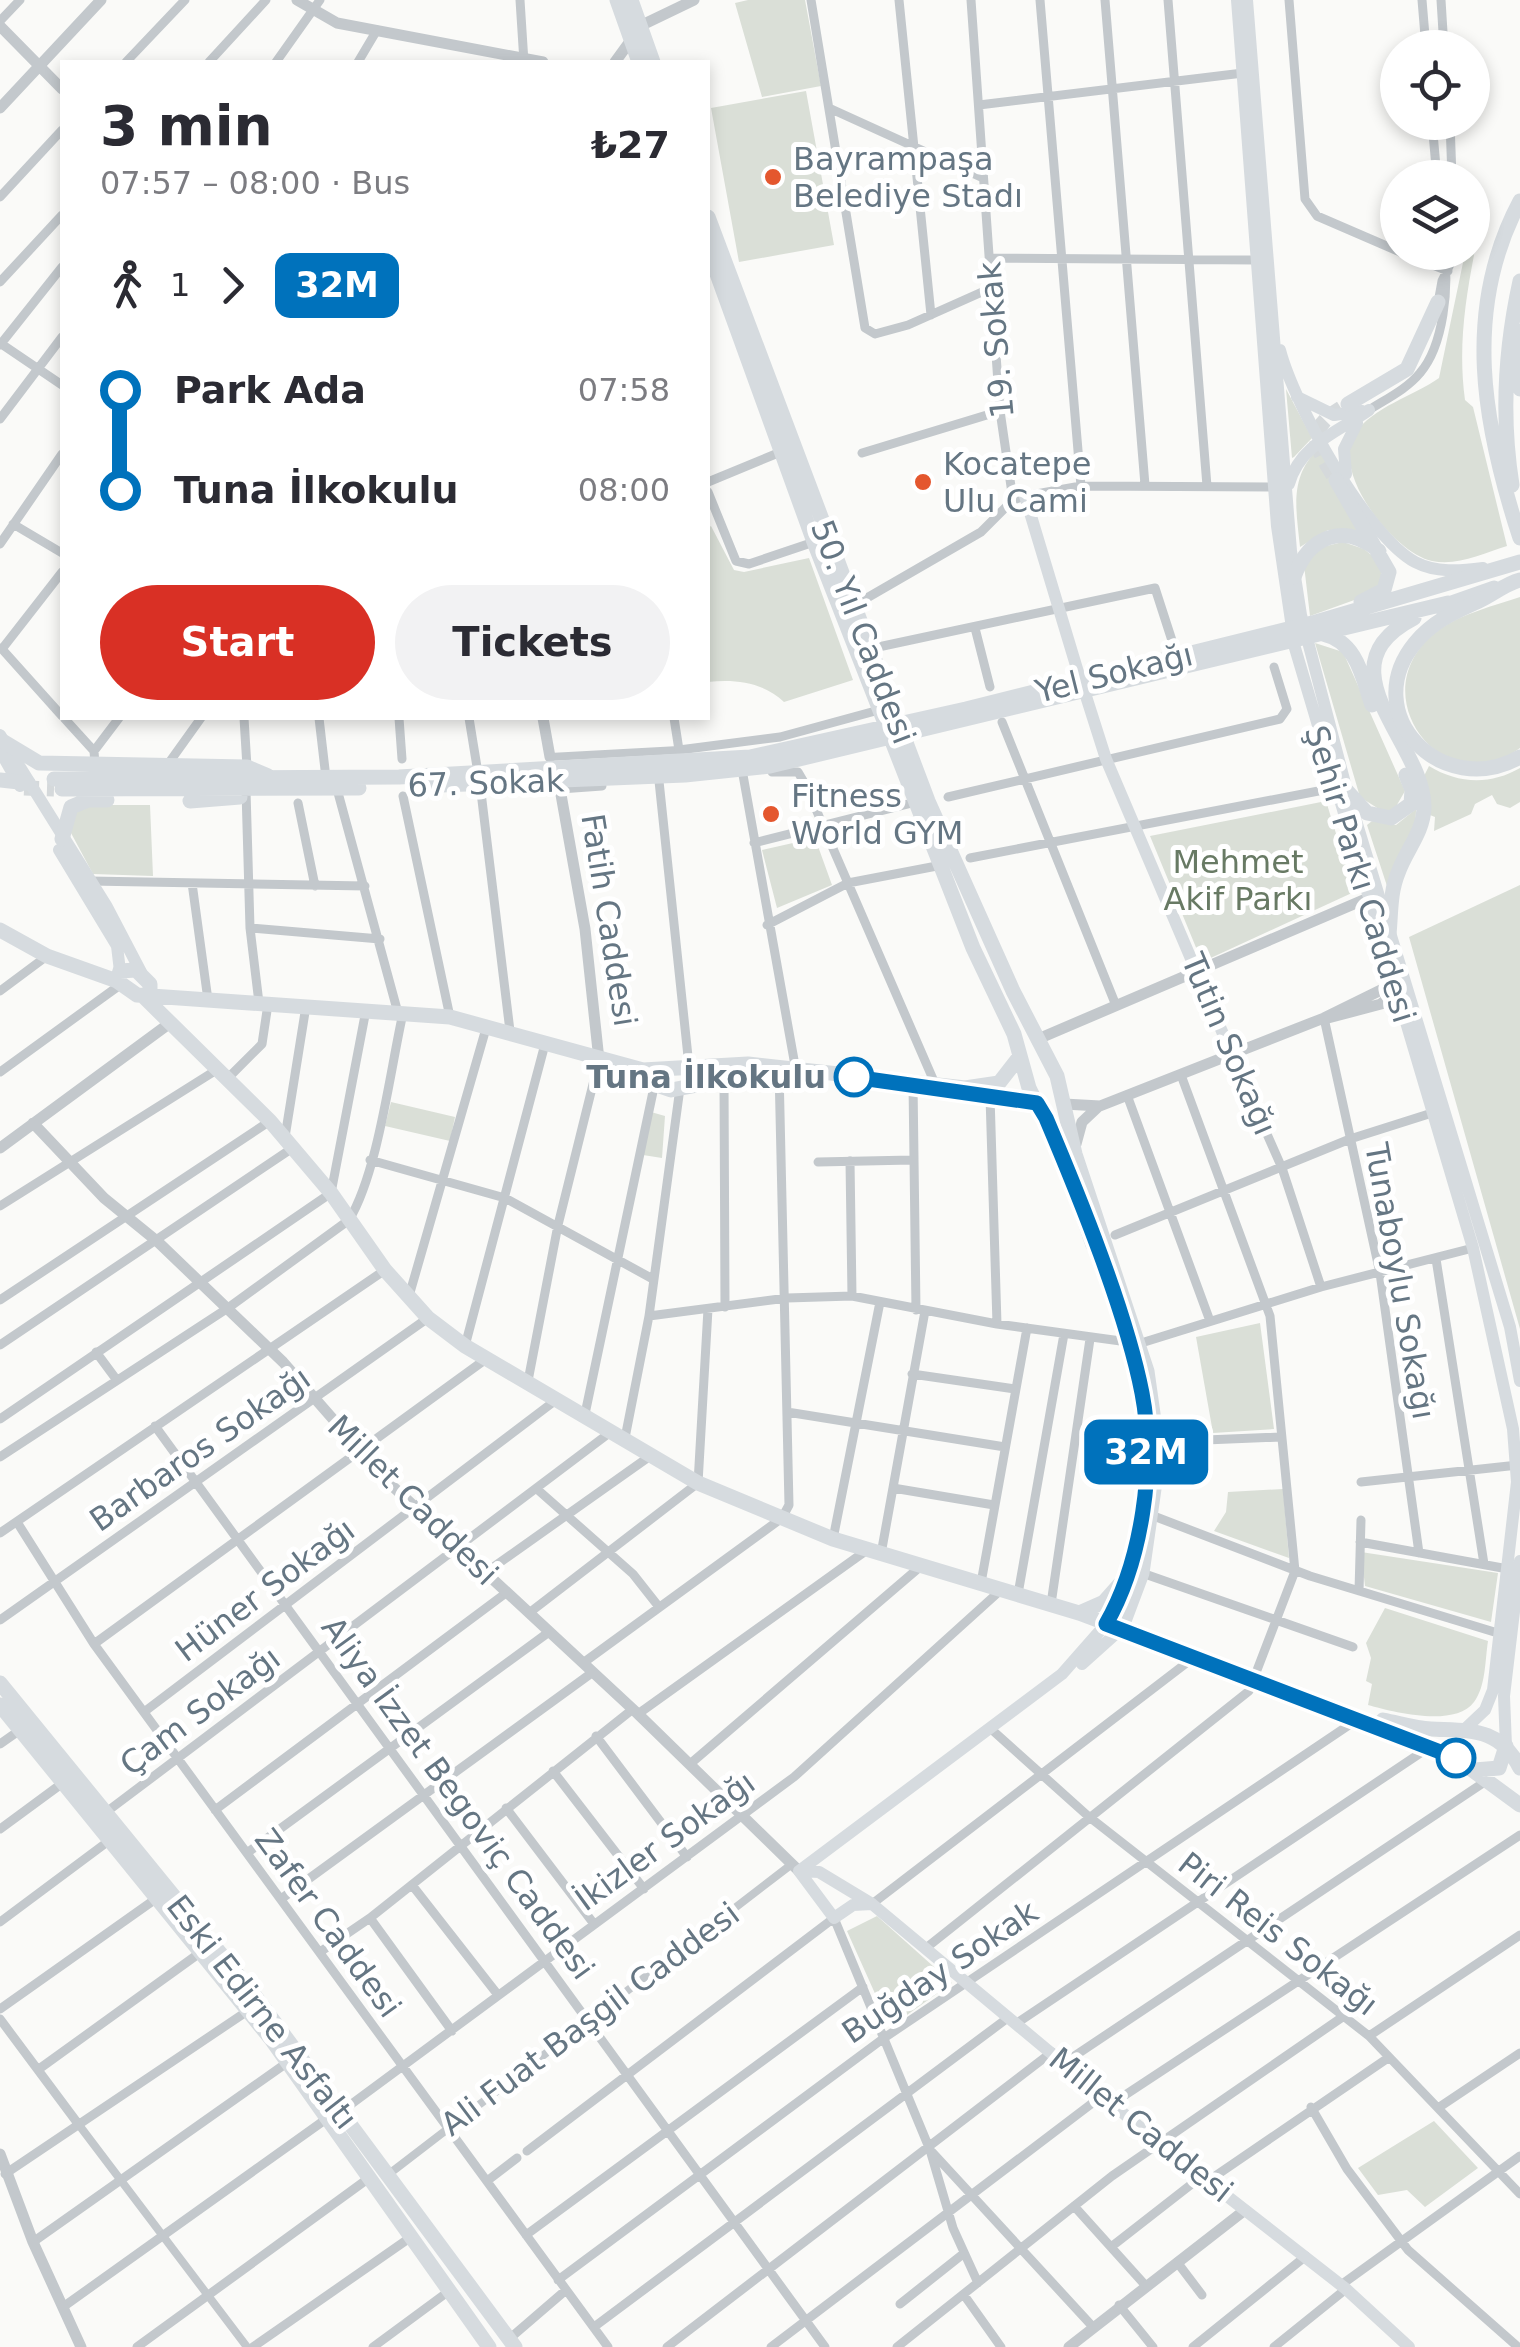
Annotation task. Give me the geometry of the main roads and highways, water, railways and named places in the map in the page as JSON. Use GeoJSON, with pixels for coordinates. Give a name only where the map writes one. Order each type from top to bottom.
{"type":"FeatureCollection","features":[{"type":"Feature","properties":{"kind":"main road"},"geometry":{"type":"LineString","coordinates":[[617,0],[652,60]]}},
{"type":"Feature","properties":{"kind":"main road"},"geometry":{"type":"LineString","coordinates":[[632,0],[639,60]]}},
{"type":"Feature","properties":{"kind":"main road","name":"Şehir Parkı Caddesi"},"geometry":{"type":"LineString","coordinates":[[1237,0],[1274,488],[1291,630],[1389,934],[1432,1113],[1473,1248],[1518,1464],[1514,1565],[1506,1635],[1506,1746]]}},
{"type":"Feature","properties":{"kind":"main road","name":"Şehir Parkı Caddesi"},"geometry":{"type":"LineString","coordinates":[[1248,0],[1294,577],[1340,790],[1368,898],[1510,1327],[1520,1381]]}},
{"type":"Feature","properties":{"kind":"main road"},"geometry":{"type":"LineString","coordinates":[[1520,201],[1492,265],[1483,337],[1490,436],[1520,535]]}},
{"type":"Feature","properties":{"kind":"main road","name":"50. Yıl Caddesi"},"geometry":{"type":"LineString","coordinates":[[710,222],[869,648],[975,911],[1057,1076],[1064,1104]]}},
{"type":"Feature","properties":{"kind":"main road","name":"50. Yıl Caddesi"},"geometry":{"type":"LineString","coordinates":[[710,261],[715,294],[783,451],[879,710],[1037,1103]]}},
{"type":"Feature","properties":{"kind":"main road"},"geometry":{"type":"LineString","coordinates":[[1520,281],[1507,346],[1504,389],[1507,454],[1520,535]]}},
{"type":"Feature","properties":{"kind":"main road"},"geometry":{"type":"LineString","coordinates":[[1520,292],[1520,389]]}},
{"type":"Feature","properties":{"kind":"main road"},"geometry":{"type":"LineString","coordinates":[[1348,404],[1406,369],[1439,309]]}},
{"type":"Feature","properties":{"kind":"main road"},"geometry":{"type":"LineString","coordinates":[[1272,316],[1293,395],[1389,572],[1384,590],[1318,628]]}},
{"type":"Feature","properties":{"kind":"main road"},"geometry":{"type":"LineString","coordinates":[[1293,395],[1334,415],[1369,410]]}},
{"type":"Feature","properties":{"kind":"main road"},"geometry":{"type":"LineString","coordinates":[[1288,504],[1293,472],[1320,440],[1369,410]]}},
{"type":"Feature","properties":{"kind":"main road"},"geometry":{"type":"LineString","coordinates":[[1369,410],[1347,438],[1342,481],[1384,535],[1418,563],[1448,571],[1520,562]]}},
{"type":"Feature","properties":{"kind":"main road","name":"19. Sokak"},"geometry":{"type":"LineString","coordinates":[[1019,498],[1061,610],[1083,687]]}},
{"type":"Feature","properties":{"kind":"main road"},"geometry":{"type":"LineString","coordinates":[[1294,577],[1304,552],[1324,537],[1350,536],[1383,555]]}},
{"type":"Feature","properties":{"kind":"main road"},"geometry":{"type":"LineString","coordinates":[[1318,628],[1520,562]]}},
{"type":"Feature","properties":{"kind":"main road"},"geometry":{"type":"LineString","coordinates":[[1389,934],[1397,874],[1418,834],[1423,794],[1386,716],[1378,691],[1376,660],[1396,627],[1513,582]]}},
{"type":"Feature","properties":{"kind":"main road"},"geometry":{"type":"LineString","coordinates":[[1513,582],[1429,628],[1406,658],[1397,693],[1412,738],[1441,763],[1471,771],[1502,766],[1520,757]]}},
{"type":"Feature","properties":{"kind":"main road"},"geometry":{"type":"LineString","coordinates":[[1318,628],[1448,604]]}},
{"type":"Feature","properties":{"kind":"main road"},"geometry":{"type":"LineString","coordinates":[[1318,628],[1354,656],[1412,798],[1404,813],[1380,818],[1340,790]]}},
{"type":"Feature","properties":{"kind":"main road","name":"Yel Sokağı"},"geometry":{"type":"LineString","coordinates":[[913,727],[1318,628]]}},
{"type":"Feature","properties":{"kind":"main road","name":"Yel Sokağı"},"geometry":{"type":"LineString","coordinates":[[1083,687],[1177,656],[1261,642]]}},
{"type":"Feature","properties":{"kind":"main road","name":"Tutin Sokağı"},"geometry":{"type":"LineString","coordinates":[[1083,687],[1106,759],[1232,1055]]}},
{"type":"Feature","properties":{"kind":"main road","name":"67. Sokak"},"geometry":{"type":"LineString","coordinates":[[332,784],[276,779],[54,784],[246,790],[733,769],[790,762],[913,727]]}},
{"type":"Feature","properties":{"kind":"main road"},"geometry":{"type":"LineString","coordinates":[[1,743],[39,763],[94,758],[247,767],[276,779]]}},
{"type":"Feature","properties":{"kind":"main road"},"geometry":{"type":"LineString","coordinates":[[1,743],[117,946],[119,979]]}},
{"type":"Feature","properties":{"kind":"main road"},"geometry":{"type":"LineString","coordinates":[[0,780],[23,784],[90,880],[151,988],[146,996]]}},
{"type":"Feature","properties":{"kind":"main road"},"geometry":{"type":"LineString","coordinates":[[0,788],[23,784]]}},
{"type":"Feature","properties":{"kind":"main road"},"geometry":{"type":"LineString","coordinates":[[62,839],[68,811],[78,802],[237,801],[246,790]]}},
{"type":"Feature","properties":{"kind":"main road"},"geometry":{"type":"LineString","coordinates":[[0,930],[46,956],[119,979],[146,996],[289,1142],[385,1270],[428,1318],[486,1359],[560,1398],[698,1484],[832,1539],[1080,1613],[1359,1718],[1431,1747],[1474,1770],[1520,1805]]}},
{"type":"Feature","properties":{"kind":"main road"},"geometry":{"type":"LineString","coordinates":[[119,979],[141,972]]}},
{"type":"Feature","properties":{"kind":"main road"},"geometry":{"type":"LineString","coordinates":[[146,996],[450,1017],[510,1031],[673,1088],[788,1070]]}},
{"type":"Feature","properties":{"kind":"main road"},"geometry":{"type":"LineString","coordinates":[[598,1060],[643,1070],[748,1064],[965,1088],[999,1083],[1028,1042],[1038,1039]]}},
{"type":"Feature","properties":{"kind":"main road"},"geometry":{"type":"LineString","coordinates":[[673,1088],[693,1079],[689,1066]]}},
{"type":"Feature","properties":{"kind":"main road"},"geometry":{"type":"LineString","coordinates":[[671,1069],[667,1078],[673,1088]]}},
{"type":"Feature","properties":{"kind":"main road"},"geometry":{"type":"LineString","coordinates":[[936,1086],[1064,1104],[1074,1154],[1133,1342],[1146,1447],[1135,1573],[1104,1602],[1080,1613]]}},
{"type":"Feature","properties":{"kind":"main road"},"geometry":{"type":"LineString","coordinates":[[1037,1103],[1062,1154],[1147,1371],[1158,1442],[1151,1515],[1135,1573],[1113,1627]]}},
{"type":"Feature","properties":{"kind":"main road","name":"Ali Fuat Başgil Caddesi"},"geometry":{"type":"LineString","coordinates":[[796,1868],[1062,1674],[1094,1656],[1113,1627]]}},
{"type":"Feature","properties":{"kind":"main road","name":"Şehir Parkı Caddesi"},"geometry":{"type":"LineString","coordinates":[[1467,1727],[1490,1700],[1506,1635]]}},
{"type":"Feature","properties":{"kind":"main road","name":"Eski Edirne Asfaltı"},"geometry":{"type":"LineString","coordinates":[[0,1683],[110,1826],[255,1996],[335,2114],[369,2178],[486,2346]]}},
{"type":"Feature","properties":{"kind":"main road","name":"Eski Edirne Asfaltı"},"geometry":{"type":"LineString","coordinates":[[0,1705],[64,1782],[110,1826],[156,1898],[288,2062],[388,2174],[510,2344]]}},
{"type":"Feature","properties":{"kind":"main road"},"geometry":{"type":"LineString","coordinates":[[1359,1718],[1432,1729],[1467,1727],[1491,1734],[1506,1746],[1520,1768]]}},
{"type":"Feature","properties":{"kind":"main road"},"geometry":{"type":"LineString","coordinates":[[1467,1727],[1458,1737],[1474,1770]]}},
{"type":"Feature","properties":{"kind":"main road"},"geometry":{"type":"LineString","coordinates":[[1474,1770],[1499,1768],[1506,1746]]}},
{"type":"Feature","properties":{"kind":"main road"},"geometry":{"type":"LineString","coordinates":[[826,1876],[831,1846]]}},
{"type":"Feature","properties":{"kind":"main road"},"geometry":{"type":"LineString","coordinates":[[796,1868],[839,1914]]}},
{"type":"Feature","properties":{"kind":"main road","name":"Millet Caddesi"},"geometry":{"type":"LineString","coordinates":[[796,1868],[826,1876],[872,1904],[1158,2143],[1344,2287],[1403,2345]]}},
{"type":"Feature","properties":{"kind":"main road"},"geometry":{"type":"LineString","coordinates":[[839,1914],[849,1888]]}},
{"type":"Feature","properties":{"kind":"main road"},"geometry":{"type":"LineString","coordinates":[[839,1914],[872,1904]]}},
{"type":"Feature","properties":{"kind":"main road"},"geometry":{"type":"LineString","coordinates":[[449,2291],[460,2286],[470,2290]]}},
{"type":"Feature","properties":{"kind":"tunnel"},"geometry":{"type":"LineString","coordinates":[[1333,475],[1321,455],[1317,438],[1322,423],[1341,408]]}},
{"type":"Feature","properties":{"kind":"tunnel"},"geometry":{"type":"LineString","coordinates":[[24,788],[54,789]]}},
{"type":"Feature","properties":{"kind":"place","name":"Bayrampaşa Belediye Stadı"},"geometry":{"type":"Point","coordinates":[773,177]}},
{"type":"Feature","properties":{"kind":"place","name":"Kocatepe Ulu Cami"},"geometry":{"type":"Point","coordinates":[923,482]}},
{"type":"Feature","properties":{"kind":"place","name":"Fitness World GYM"},"geometry":{"type":"Point","coordinates":[771,814]}},
{"type":"Feature","properties":{"kind":"place","name":"Tuna İlkokulu"},"geometry":{"type":"Point","coordinates":[854,1077]}},
{"type":"Feature","properties":{"kind":"park label","name":"Mehmet Akif Parkı"},"geometry":{"type":"Point","coordinates":[1238,880]}}]}
